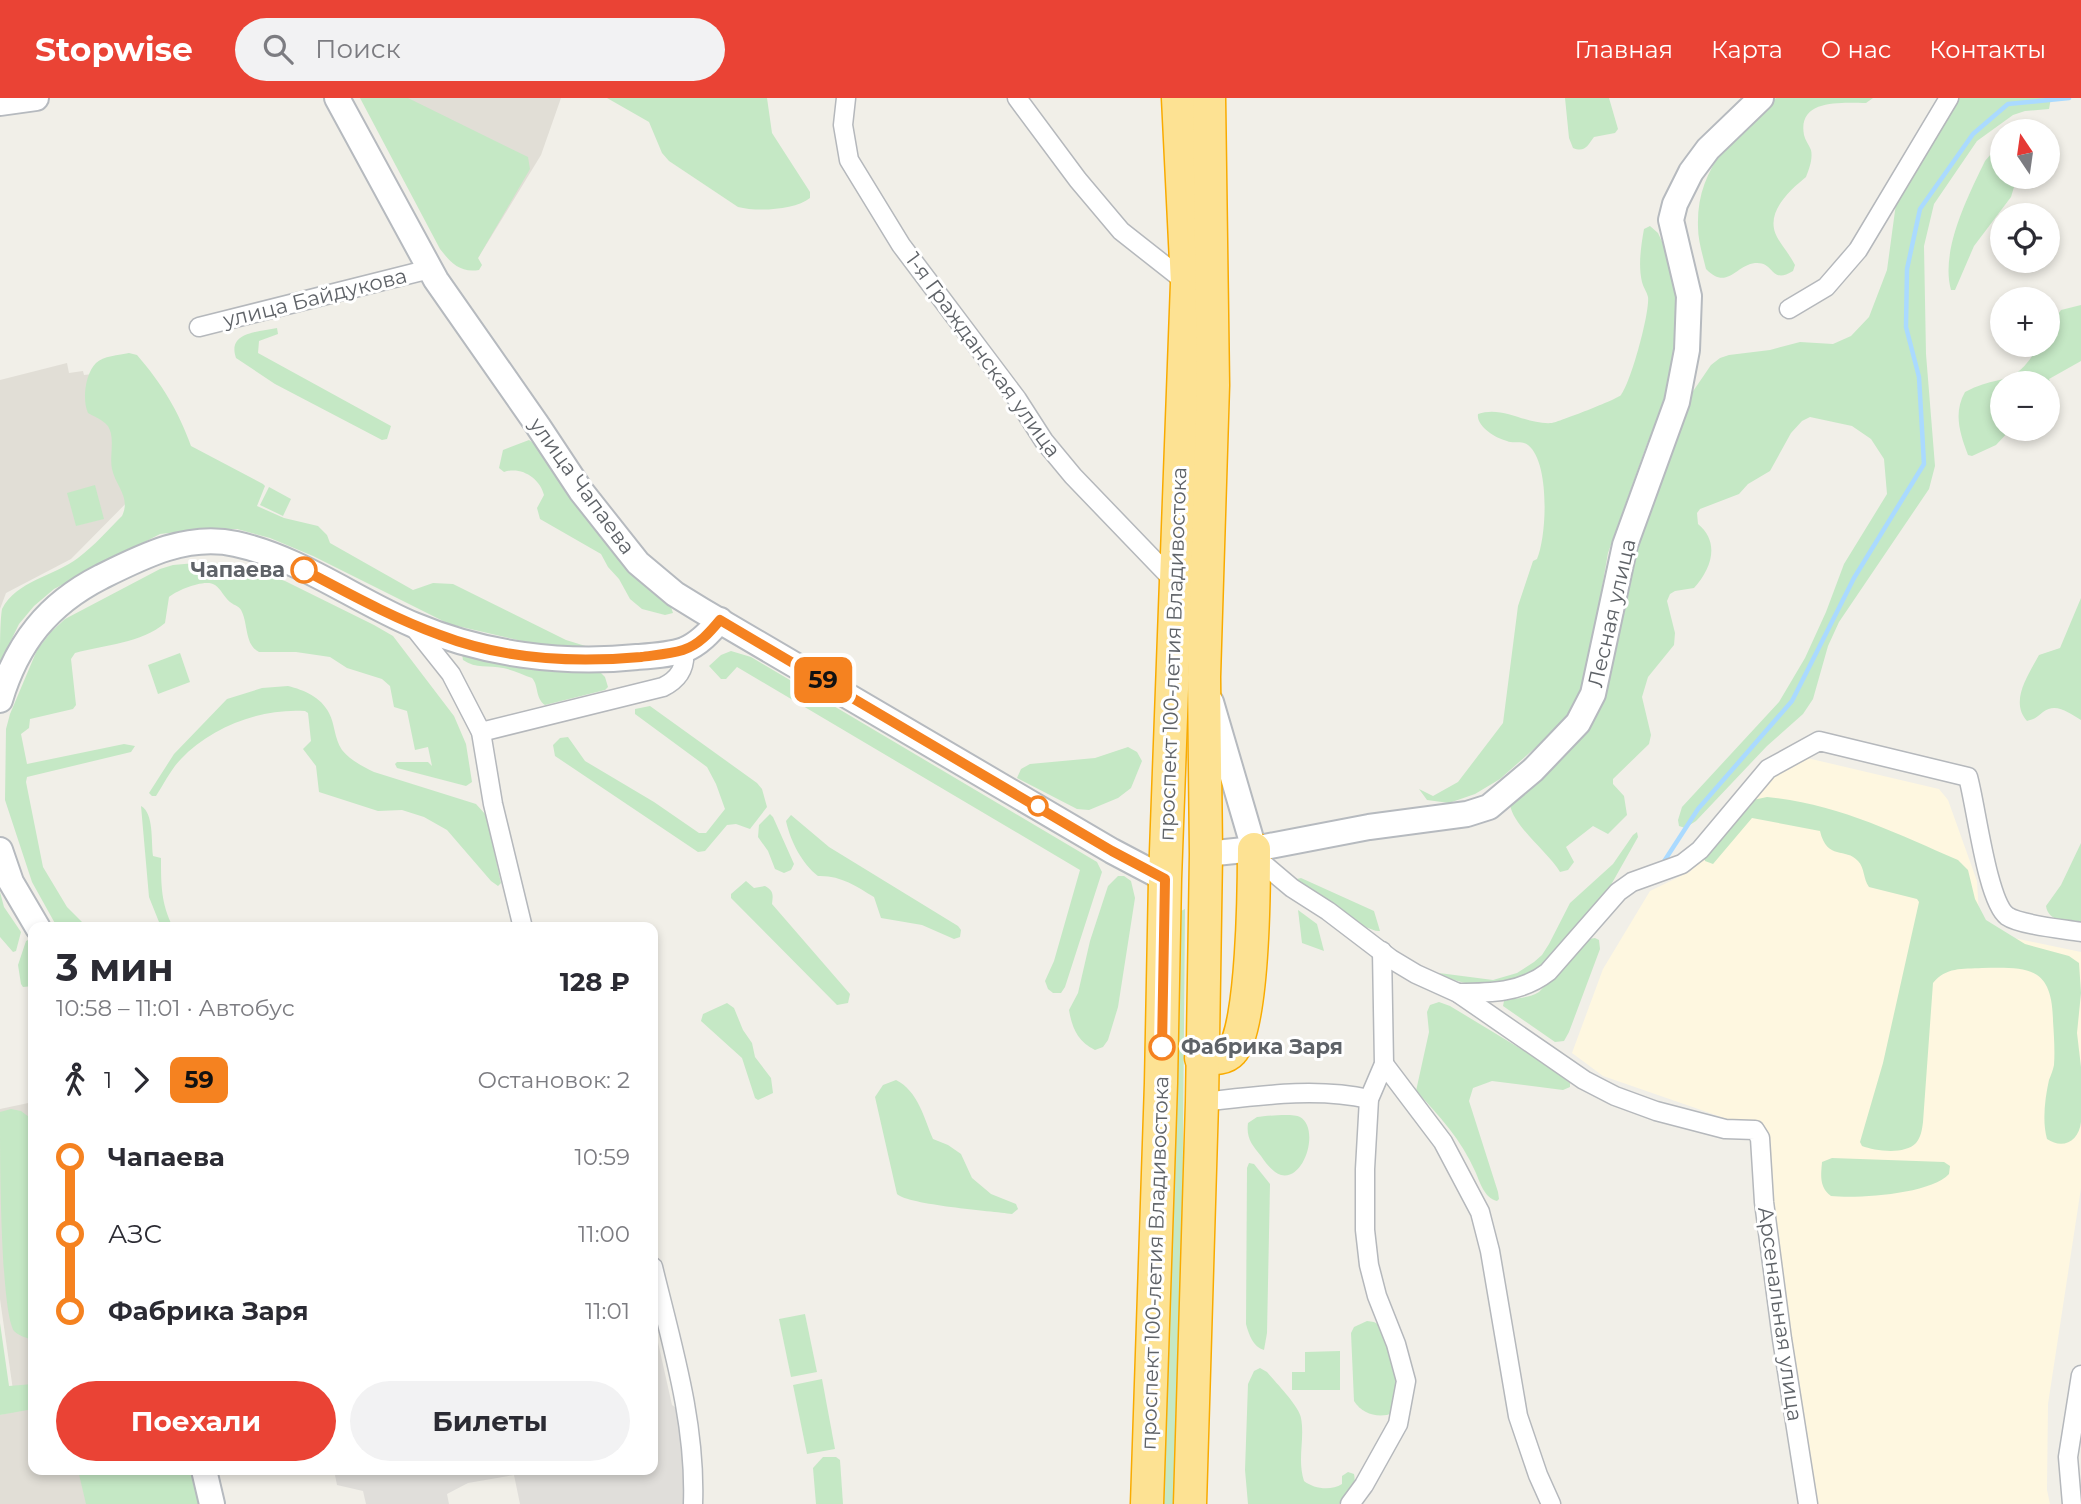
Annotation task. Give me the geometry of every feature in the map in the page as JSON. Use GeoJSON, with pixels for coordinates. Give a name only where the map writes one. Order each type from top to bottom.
{"type":"FeatureCollection","features":[{"type":"Feature","properties":{"kind":"highway","name":"проспект 100-летия Владивостока"},"geometry":{"type":"LineString","coordinates":[[1147,1504],[1165,879],[1187,283],[1178,98]]}},
{"type":"Feature","properties":{"kind":"highway","name":"проспект 100-летия Владивостока"},"geometry":{"type":"LineString","coordinates":[[1190,1504],[1202,1102],[1206,854],[1204,677],[1213,384],[1209,98]]}},
{"type":"Feature","properties":{"kind":"highway"},"geometry":{"type":"LineString","coordinates":[[1201,1058],[1218,1058],[1228,1054],[1238,1040],[1251,958],[1254,849]]}},
{"type":"Feature","properties":{"kind":"main road"},"geometry":{"type":"LineString","coordinates":[[0,103],[36,98]]}},
{"type":"Feature","properties":{"kind":"main road","name":"улица Чапаева"},"geometry":{"type":"LineString","coordinates":[[337,98],[430,269],[581,491],[638,563],[676,594],[1112,851],[1165,879]]}},
{"type":"Feature","properties":{"kind":"main road","name":"Лесная улица"},"geometry":{"type":"LineString","coordinates":[[1206,854],[1254,849],[1369,827],[1467,814],[1489,807],[1533,770],[1578,723],[1593,694],[1625,545],[1677,402],[1687,350],[1689,296],[1671,220],[1675,204],[1708,149],[1761,98]]}},
{"type":"Feature","properties":{"kind":"main road"},"geometry":{"type":"LineString","coordinates":[[0,700],[13,665],[53,608],[81,587],[157,550],[197,542],[235,543],[304,570],[412,625],[464,643],[529,655],[611,660],[684,650],[704,638],[720,620]]}},
{"type":"Feature","properties":{"kind":"main road"},"geometry":{"type":"LineString","coordinates":[[1204,677],[1254,849]]}},
{"type":"Feature","properties":{"kind":"main road"},"geometry":{"type":"LineString","coordinates":[[0,850],[11,882],[34,922]]}},
{"type":"Feature","properties":{"kind":"main road"},"geometry":{"type":"LineString","coordinates":[[205,1475],[212,1504]]}},
{"type":"Feature","properties":{"kind":"street","name":"1-я Гражданская улица"},"geometry":{"type":"LineString","coordinates":[[846,98],[843,125],[849,160],[901,244],[1017,399],[1051,450],[1176,583]]}},
{"type":"Feature","properties":{"kind":"street"},"geometry":{"type":"LineString","coordinates":[[1017,98],[1078,180],[1121,231],[1187,283]]}},
{"type":"Feature","properties":{"kind":"street"},"geometry":{"type":"LineString","coordinates":[[1789,309],[1826,287],[1858,250],[1948,98]]}},
{"type":"Feature","properties":{"kind":"street","name":"улица Байдукова"},"geometry":{"type":"LineString","coordinates":[[199,327],[430,269]]}},
{"type":"Feature","properties":{"kind":"street"},"geometry":{"type":"LineString","coordinates":[[412,625],[451,674],[481,732],[494,804],[522,922]]}},
{"type":"Feature","properties":{"kind":"street"},"geometry":{"type":"LineString","coordinates":[[481,732],[663,687],[677,678],[686,664],[684,650]]}},
{"type":"Feature","properties":{"kind":"street"},"geometry":{"type":"LineString","coordinates":[[1254,849],[1265,868],[1266,866],[1292,888],[1416,974],[1458,993],[1495,993],[1521,987],[1539,979],[1618,892],[1632,882],[1682,864],[1700,850],[1768,769],[1819,741],[1968,777],[1992,886],[1998,904],[2006,915],[2016,920],[2081,932]]}},
{"type":"Feature","properties":{"kind":"street"},"geometry":{"type":"LineString","coordinates":[[1350,1504],[1364,1485],[1398,1424],[1406,1381],[1403,1362],[1377,1296],[1367,1250],[1365,1168],[1369,1099],[1384,1064],[1382,951]]}},
{"type":"Feature","properties":{"kind":"street","name":"Арсенальная улица"},"geometry":{"type":"LineString","coordinates":[[1458,993],[1584,1080],[1615,1096],[1646,1108],[1725,1129],[1755,1130],[1760,1138],[1764,1202],[1778,1311],[1808,1504]]}},
{"type":"Feature","properties":{"kind":"street"},"geometry":{"type":"LineString","coordinates":[[1384,1064],[1443,1142],[1480,1212],[1490,1251],[1518,1416],[1551,1504]]}},
{"type":"Feature","properties":{"kind":"street"},"geometry":{"type":"LineString","coordinates":[[1202,1102],[1299,1093],[1344,1094],[1369,1099]]}},
{"type":"Feature","properties":{"kind":"street"},"geometry":{"type":"LineString","coordinates":[[658,1286],[684,1400],[690,1441],[693,1504]]}},
{"type":"Feature","properties":{"kind":"street"},"geometry":{"type":"LineString","coordinates":[[2072,1504],[2068,1457],[2081,1375]]}},
{"type":"Feature","properties":{"kind":"shaded area"},"geometry":{"type":"Polygon","coordinates":[[[366,98],[561,98],[541,155],[478,258],[450,252],[366,98]]]}},
{"type":"Feature","properties":{"kind":"shaded area"},"geometry":{"type":"Polygon","coordinates":[[[67,363],[69,373],[83,371],[84,375],[93,374],[148,481],[71,559],[6,593],[0,609],[0,380],[67,363]]]}},
{"type":"Feature","properties":{"kind":"shaded area"},"geometry":{"type":"Polygon","coordinates":[[[1807,758],[1939,789],[1948,800],[1977,881],[1980,931],[2081,952],[2081,1188],[2048,1404],[2047,1490],[2050,1504],[1818,1504],[1756,1129],[1603,1076],[1572,1053],[1603,969],[1650,891],[1691,871],[1756,783],[1807,758]]]}},
{"type":"Feature","properties":{"kind":"shaded area"},"geometry":{"type":"Polygon","coordinates":[[[28,1103],[28,1475],[181,1475],[187,1504],[0,1504],[0,1415],[16,1411],[0,1299],[0,1109],[28,1103]]]}},
{"type":"Feature","properties":{"kind":"shaded area"},"geometry":{"type":"Polygon","coordinates":[[[658,1342],[672,1405],[685,1414],[694,1504],[520,1504],[514,1475],[658,1475],[658,1342]]]}},
{"type":"Feature","properties":{"kind":"shaded area"},"geometry":{"type":"Polygon","coordinates":[[[335,1475],[514,1475],[468,1483],[447,1494],[449,1504],[366,1504],[363,1491],[337,1485],[335,1475]]]}},
{"type":"Feature","properties":{"kind":"green space"},"geometry":{"type":"Polygon","coordinates":[[[360,98],[408,98],[528,157],[530,169],[478,258],[482,265],[479,270],[466,270],[456,266],[440,249],[360,98]]]}},
{"type":"Feature","properties":{"kind":"green space"},"geometry":{"type":"Polygon","coordinates":[[[607,98],[767,98],[772,133],[810,192],[810,198],[776,209],[738,207],[669,161],[662,153],[649,122],[607,98]]]}},
{"type":"Feature","properties":{"kind":"green space"},"geometry":{"type":"Polygon","coordinates":[[[1565,98],[1609,98],[1618,129],[1615,133],[1594,137],[1583,149],[1573,148],[1569,138],[1565,98]]]}},
{"type":"Feature","properties":{"kind":"green space"},"geometry":{"type":"Polygon","coordinates":[[[1776,98],[1873,98],[1866,103],[1824,105],[1808,114],[1804,123],[1804,135],[1811,150],[1811,157],[1806,177],[1781,203],[1774,219],[1777,237],[1795,265],[1793,271],[1780,275],[1766,265],[1755,263],[1720,278],[1706,269],[1700,243],[1699,206],[1704,187],[1711,169],[1733,139],[1776,98]]]}},
{"type":"Feature","properties":{"kind":"green space"},"geometry":{"type":"Polygon","coordinates":[[[1953,98],[2051,98],[2049,109],[2025,111],[2007,119],[1990,119],[1990,132],[1977,141],[1934,204],[1924,246],[1926,354],[1935,466],[1929,489],[1839,622],[1828,646],[1813,699],[1803,714],[1767,746],[1696,821],[1685,828],[1679,826],[1682,807],[1779,702],[1805,658],[1844,564],[1887,494],[1884,459],[1871,439],[1852,426],[1810,417],[1791,433],[1770,471],[1748,484],[1739,494],[1700,509],[1697,513],[1698,524],[1705,531],[1711,547],[1709,564],[1694,588],[1675,591],[1667,601],[1675,633],[1674,645],[1648,677],[1642,697],[1651,735],[1649,744],[1613,779],[1613,784],[1624,796],[1627,815],[1608,834],[1593,826],[1566,847],[1574,862],[1568,870],[1560,872],[1524,831],[1510,805],[1569,749],[1685,403],[1711,365],[1720,358],[1800,342],[1833,344],[1851,336],[1869,317],[1887,270],[1897,196],[1953,98]]]}},
{"type":"Feature","properties":{"kind":"green space"},"geometry":{"type":"Polygon","coordinates":[[[1990,155],[1990,189],[2013,189],[2006,203],[1990,203],[1990,225],[1974,246],[1955,290],[1951,290],[1949,258],[1952,241],[1985,161],[1990,155]]]}},
{"type":"Feature","properties":{"kind":"green space"},"geometry":{"type":"Polygon","coordinates":[[[1650,226],[1658,233],[1676,272],[1679,302],[1678,350],[1671,389],[1647,444],[1608,553],[1576,708],[1500,779],[1475,794],[1449,803],[1427,800],[1419,789],[1433,796],[1458,782],[1503,723],[1518,606],[1533,561],[1537,559],[1543,534],[1543,482],[1535,454],[1526,444],[1509,442],[1492,434],[1480,423],[1478,414],[1506,413],[1542,423],[1552,423],[1621,395],[1634,363],[1646,317],[1648,297],[1642,282],[1640,256],[1644,229],[1650,226]]]}},
{"type":"Feature","properties":{"kind":"green space"},"geometry":{"type":"Polygon","coordinates":[[[2081,305],[2081,361],[2060,373],[2019,371],[2031,357],[2060,357],[2061,310],[2081,305]]]}},
{"type":"Feature","properties":{"kind":"green space"},"geometry":{"type":"Polygon","coordinates":[[[277,328],[278,334],[259,341],[258,353],[391,426],[387,439],[382,440],[275,384],[236,358],[234,349],[240,338],[253,332],[277,328]]]}},
{"type":"Feature","properties":{"kind":"green space"},"geometry":{"type":"Polygon","coordinates":[[[129,353],[137,355],[162,387],[191,446],[265,486],[257,506],[284,518],[318,526],[327,535],[330,543],[413,590],[433,583],[453,584],[566,640],[592,648],[548,647],[449,624],[313,556],[270,538],[237,529],[204,529],[160,534],[54,589],[34,606],[19,624],[0,663],[1,614],[8,600],[26,585],[78,558],[122,516],[125,503],[112,469],[110,430],[103,421],[88,413],[85,394],[89,374],[96,363],[107,357],[129,353]]]}},
{"type":"Feature","properties":{"kind":"green space"},"geometry":{"type":"Polygon","coordinates":[[[1990,383],[1990,441],[2000,441],[1972,456],[1968,455],[1960,431],[1959,408],[1965,392],[1990,383]]]}},
{"type":"Feature","properties":{"kind":"green space"},"geometry":{"type":"Polygon","coordinates":[[[529,440],[539,447],[670,604],[673,613],[665,615],[642,609],[630,599],[601,554],[540,519],[537,508],[544,495],[538,483],[523,472],[504,472],[499,468],[503,450],[529,440]]]}},
{"type":"Feature","properties":{"kind":"green space"},"geometry":{"type":"Polygon","coordinates":[[[95,485],[104,519],[76,526],[67,493],[95,485]]]}},
{"type":"Feature","properties":{"kind":"green space"},"geometry":{"type":"Polygon","coordinates":[[[269,487],[291,499],[283,516],[260,505],[269,487]]]}},
{"type":"Feature","properties":{"kind":"green space"},"geometry":{"type":"Polygon","coordinates":[[[207,562],[241,566],[285,581],[393,636],[454,716],[466,744],[472,782],[466,786],[397,768],[397,762],[428,762],[432,766],[428,747],[415,750],[407,711],[394,707],[390,686],[382,679],[347,668],[330,657],[296,652],[259,652],[251,645],[240,608],[211,583],[192,586],[169,597],[165,623],[156,630],[134,639],[75,653],[71,659],[76,705],[73,709],[30,719],[29,728],[21,734],[27,764],[124,744],[135,746],[131,752],[27,777],[43,867],[67,907],[82,922],[54,922],[32,882],[5,800],[6,729],[10,714],[37,650],[65,619],[160,569],[207,562]]]}},
{"type":"Feature","properties":{"kind":"green space"},"geometry":{"type":"Polygon","coordinates":[[[2081,598],[2081,720],[2053,708],[2027,721],[2020,705],[2022,688],[2039,655],[2060,648],[2081,598]]]}},
{"type":"Feature","properties":{"kind":"green space"},"geometry":{"type":"Polygon","coordinates":[[[731,651],[751,657],[1097,862],[1102,872],[1061,993],[1053,993],[1045,981],[1054,961],[1080,870],[737,667],[726,679],[721,679],[709,666],[721,655],[731,651]]]}},
{"type":"Feature","properties":{"kind":"green space"},"geometry":{"type":"Polygon","coordinates":[[[180,653],[190,682],[158,694],[148,665],[180,653]]]}},
{"type":"Feature","properties":{"kind":"green space"},"geometry":{"type":"Polygon","coordinates":[[[462,654],[545,669],[601,673],[608,687],[545,705],[532,678],[503,668],[473,665],[463,660],[462,654]]]}},
{"type":"Feature","properties":{"kind":"green space"},"geometry":{"type":"Polygon","coordinates":[[[288,686],[317,698],[326,707],[337,741],[342,750],[356,762],[374,772],[476,804],[486,815],[501,883],[498,886],[491,881],[447,830],[424,817],[402,810],[378,811],[319,792],[316,766],[303,749],[311,741],[308,713],[305,711],[254,716],[222,729],[181,759],[156,796],[149,793],[174,754],[227,699],[262,688],[288,686]]]}},
{"type":"Feature","properties":{"kind":"green space"},"geometry":{"type":"Polygon","coordinates":[[[650,706],[762,789],[767,807],[750,829],[736,824],[727,825],[705,851],[698,852],[555,756],[553,745],[560,738],[568,737],[585,761],[654,802],[699,833],[706,833],[725,809],[716,784],[707,767],[635,714],[635,709],[650,706]]]}},
{"type":"Feature","properties":{"kind":"green space"},"geometry":{"type":"Polygon","coordinates":[[[1128,747],[1137,752],[1142,761],[1131,788],[1118,798],[1089,810],[1077,809],[1017,778],[1021,769],[1030,764],[1095,758],[1128,747]]]}},
{"type":"Feature","properties":{"kind":"green space"},"geometry":{"type":"Polygon","coordinates":[[[1767,797],[1841,812],[1958,860],[1968,870],[1975,899],[1986,920],[2025,944],[2069,956],[2079,963],[2081,993],[2077,1033],[2081,1067],[2081,1122],[2074,1139],[2059,1144],[2047,1139],[2045,1132],[2045,1102],[2054,1054],[2052,1003],[2043,980],[2025,970],[1982,968],[1949,971],[1933,983],[1923,1122],[1918,1141],[1911,1147],[1898,1151],[1862,1146],[1860,1142],[1883,1063],[1919,902],[1917,899],[1869,887],[1858,861],[1832,850],[1823,840],[1820,831],[1752,818],[1713,864],[1705,861],[1704,857],[1753,800],[1767,797]]]}},
{"type":"Feature","properties":{"kind":"green space"},"geometry":{"type":"Polygon","coordinates":[[[141,806],[150,821],[153,856],[161,858],[164,902],[171,922],[159,922],[149,897],[141,806]]]}},
{"type":"Feature","properties":{"kind":"green space"},"geometry":{"type":"Polygon","coordinates":[[[770,814],[794,864],[791,870],[784,873],[775,869],[768,851],[758,837],[759,825],[770,814]]]}},
{"type":"Feature","properties":{"kind":"green space"},"geometry":{"type":"Polygon","coordinates":[[[791,815],[829,847],[958,926],[961,930],[960,937],[954,939],[922,925],[881,918],[874,897],[841,879],[818,876],[802,858],[790,836],[786,821],[791,815]]]}},
{"type":"Feature","properties":{"kind":"green space"},"geometry":{"type":"Polygon","coordinates":[[[1637,832],[1638,837],[1607,892],[1541,967],[1530,975],[1505,984],[1478,985],[1451,979],[1439,973],[1493,980],[1517,973],[1534,962],[1549,944],[1570,903],[1613,864],[1637,832]]]}},
{"type":"Feature","properties":{"kind":"green space"},"geometry":{"type":"Polygon","coordinates":[[[2081,843],[2081,923],[2055,918],[2050,915],[2046,906],[2061,885],[2081,843]]]}},
{"type":"Feature","properties":{"kind":"green space"},"geometry":{"type":"Polygon","coordinates":[[[1118,876],[1124,876],[1131,881],[1135,898],[1118,1007],[1108,1040],[1103,1047],[1095,1050],[1077,1034],[1069,1010],[1078,993],[1090,941],[1108,886],[1118,876]]]}},
{"type":"Feature","properties":{"kind":"green space"},"geometry":{"type":"Polygon","coordinates":[[[1301,878],[1374,911],[1380,931],[1363,926],[1325,902],[1296,882],[1301,878]]]}},
{"type":"Feature","properties":{"kind":"green space"},"geometry":{"type":"Polygon","coordinates":[[[746,881],[754,888],[765,886],[770,890],[773,896],[772,904],[850,994],[848,1003],[837,1005],[731,898],[731,894],[746,881]]]}},
{"type":"Feature","properties":{"kind":"green space"},"geometry":{"type":"Polygon","coordinates":[[[0,892],[4,907],[21,932],[16,951],[13,952],[0,937],[0,892]]]}},
{"type":"Feature","properties":{"kind":"green space"},"geometry":{"type":"Polygon","coordinates":[[[1185,909],[1182,1257],[1175,1504],[1161,1504],[1181,911],[1185,909]]]}},
{"type":"Feature","properties":{"kind":"green space"},"geometry":{"type":"Polygon","coordinates":[[[1298,910],[1317,924],[1324,951],[1302,943],[1298,910]]]}},
{"type":"Feature","properties":{"kind":"green space"},"geometry":{"type":"Polygon","coordinates":[[[1589,939],[1599,940],[1600,949],[1564,1041],[1555,1042],[1503,1006],[1504,1001],[1539,992],[1589,939]]]}},
{"type":"Feature","properties":{"kind":"green space"},"geometry":{"type":"Polygon","coordinates":[[[28,940],[28,986],[23,987],[18,965],[28,940]]]}},
{"type":"Feature","properties":{"kind":"green space"},"geometry":{"type":"Polygon","coordinates":[[[1439,1002],[1541,1061],[1570,1083],[1570,1087],[1563,1090],[1492,1081],[1473,1088],[1469,1101],[1498,1192],[1497,1201],[1486,1193],[1457,1139],[1416,1091],[1429,1032],[1427,1012],[1430,1005],[1439,1002]]]}},
{"type":"Feature","properties":{"kind":"green space"},"geometry":{"type":"Polygon","coordinates":[[[727,1003],[734,1008],[752,1043],[755,1057],[771,1078],[773,1093],[758,1100],[742,1058],[701,1021],[703,1014],[727,1003]]]}},
{"type":"Feature","properties":{"kind":"green space"},"geometry":{"type":"Polygon","coordinates":[[[896,1080],[915,1098],[933,1139],[961,1154],[972,1178],[991,1194],[1016,1204],[1018,1209],[1012,1214],[951,1207],[917,1201],[897,1194],[875,1097],[883,1085],[896,1080]]]}},
{"type":"Feature","properties":{"kind":"green space"},"geometry":{"type":"Polygon","coordinates":[[[11,1109],[28,1116],[28,1338],[14,1331],[6,1293],[0,1112],[11,1109]]]}},
{"type":"Feature","properties":{"kind":"green space"},"geometry":{"type":"Polygon","coordinates":[[[1291,1115],[1300,1117],[1306,1123],[1309,1132],[1307,1152],[1303,1162],[1290,1175],[1278,1174],[1255,1148],[1249,1137],[1248,1123],[1257,1117],[1291,1115]]]}},
{"type":"Feature","properties":{"kind":"green space"},"geometry":{"type":"Polygon","coordinates":[[[1832,1158],[1944,1162],[1950,1166],[1949,1174],[1940,1181],[1911,1191],[1875,1196],[1831,1196],[1823,1185],[1821,1172],[1822,1162],[1832,1158]]]}},
{"type":"Feature","properties":{"kind":"green space"},"geometry":{"type":"Polygon","coordinates":[[[1249,1163],[1254,1164],[1270,1184],[1267,1333],[1264,1350],[1254,1343],[1246,1324],[1249,1163]]]}},
{"type":"Feature","properties":{"kind":"green space"},"geometry":{"type":"Polygon","coordinates":[[[805,1314],[817,1372],[791,1377],[779,1319],[805,1314]]]}},
{"type":"Feature","properties":{"kind":"green space"},"geometry":{"type":"Polygon","coordinates":[[[1367,1321],[1384,1328],[1402,1396],[1393,1413],[1388,1415],[1366,1412],[1354,1401],[1351,1333],[1354,1327],[1367,1321]]]}},
{"type":"Feature","properties":{"kind":"green space"},"geometry":{"type":"Polygon","coordinates":[[[0,1323],[9,1386],[28,1384],[28,1410],[0,1415],[0,1323]]]}},
{"type":"Feature","properties":{"kind":"green space"},"geometry":{"type":"Polygon","coordinates":[[[1340,1351],[1340,1390],[1292,1390],[1292,1372],[1305,1372],[1305,1352],[1340,1351]]]}},
{"type":"Feature","properties":{"kind":"green space"},"geometry":{"type":"Polygon","coordinates":[[[1260,1368],[1267,1372],[1292,1401],[1301,1418],[1301,1465],[1304,1481],[1318,1487],[1333,1488],[1342,1484],[1342,1476],[1348,1472],[1354,1474],[1353,1487],[1339,1504],[1248,1504],[1245,1470],[1248,1384],[1254,1371],[1260,1368]]]}},
{"type":"Feature","properties":{"kind":"green space"},"geometry":{"type":"Polygon","coordinates":[[[822,1379],[835,1449],[807,1454],[793,1385],[822,1379]]]}},
{"type":"Feature","properties":{"kind":"green space"},"geometry":{"type":"Polygon","coordinates":[[[823,1457],[836,1457],[840,1460],[843,1504],[816,1504],[813,1468],[823,1457]]]}},
{"type":"Feature","properties":{"kind":"green space"},"geometry":{"type":"Polygon","coordinates":[[[79,1475],[193,1475],[200,1504],[86,1504],[79,1475]]]}},
{"type":"Feature","properties":{"kind":"waterway"},"geometry":{"type":"LineString","coordinates":[[1663,863],[1698,809],[1792,701],[1854,578],[1924,464],[1919,377],[1906,327],[1907,269],[1920,209],[1973,134],[2008,104],[2069,98]]}},
{"type":"Feature","properties":{"kind":"bus line","name":"59"},"geometry":{"type":"LineString","coordinates":[[304,570],[412,625],[464,643],[529,655],[611,660],[684,650],[704,638],[720,620],[1112,851],[1165,879],[1162,1047]]}},
{"type":"Feature","properties":{"kind":"place","name":"Чапаева"},"geometry":{"type":"Point","coordinates":[304,570]}},
{"type":"Feature","properties":{"kind":"place","name":"Фабрика Заря"},"geometry":{"type":"Point","coordinates":[1162,1047]}}]}
